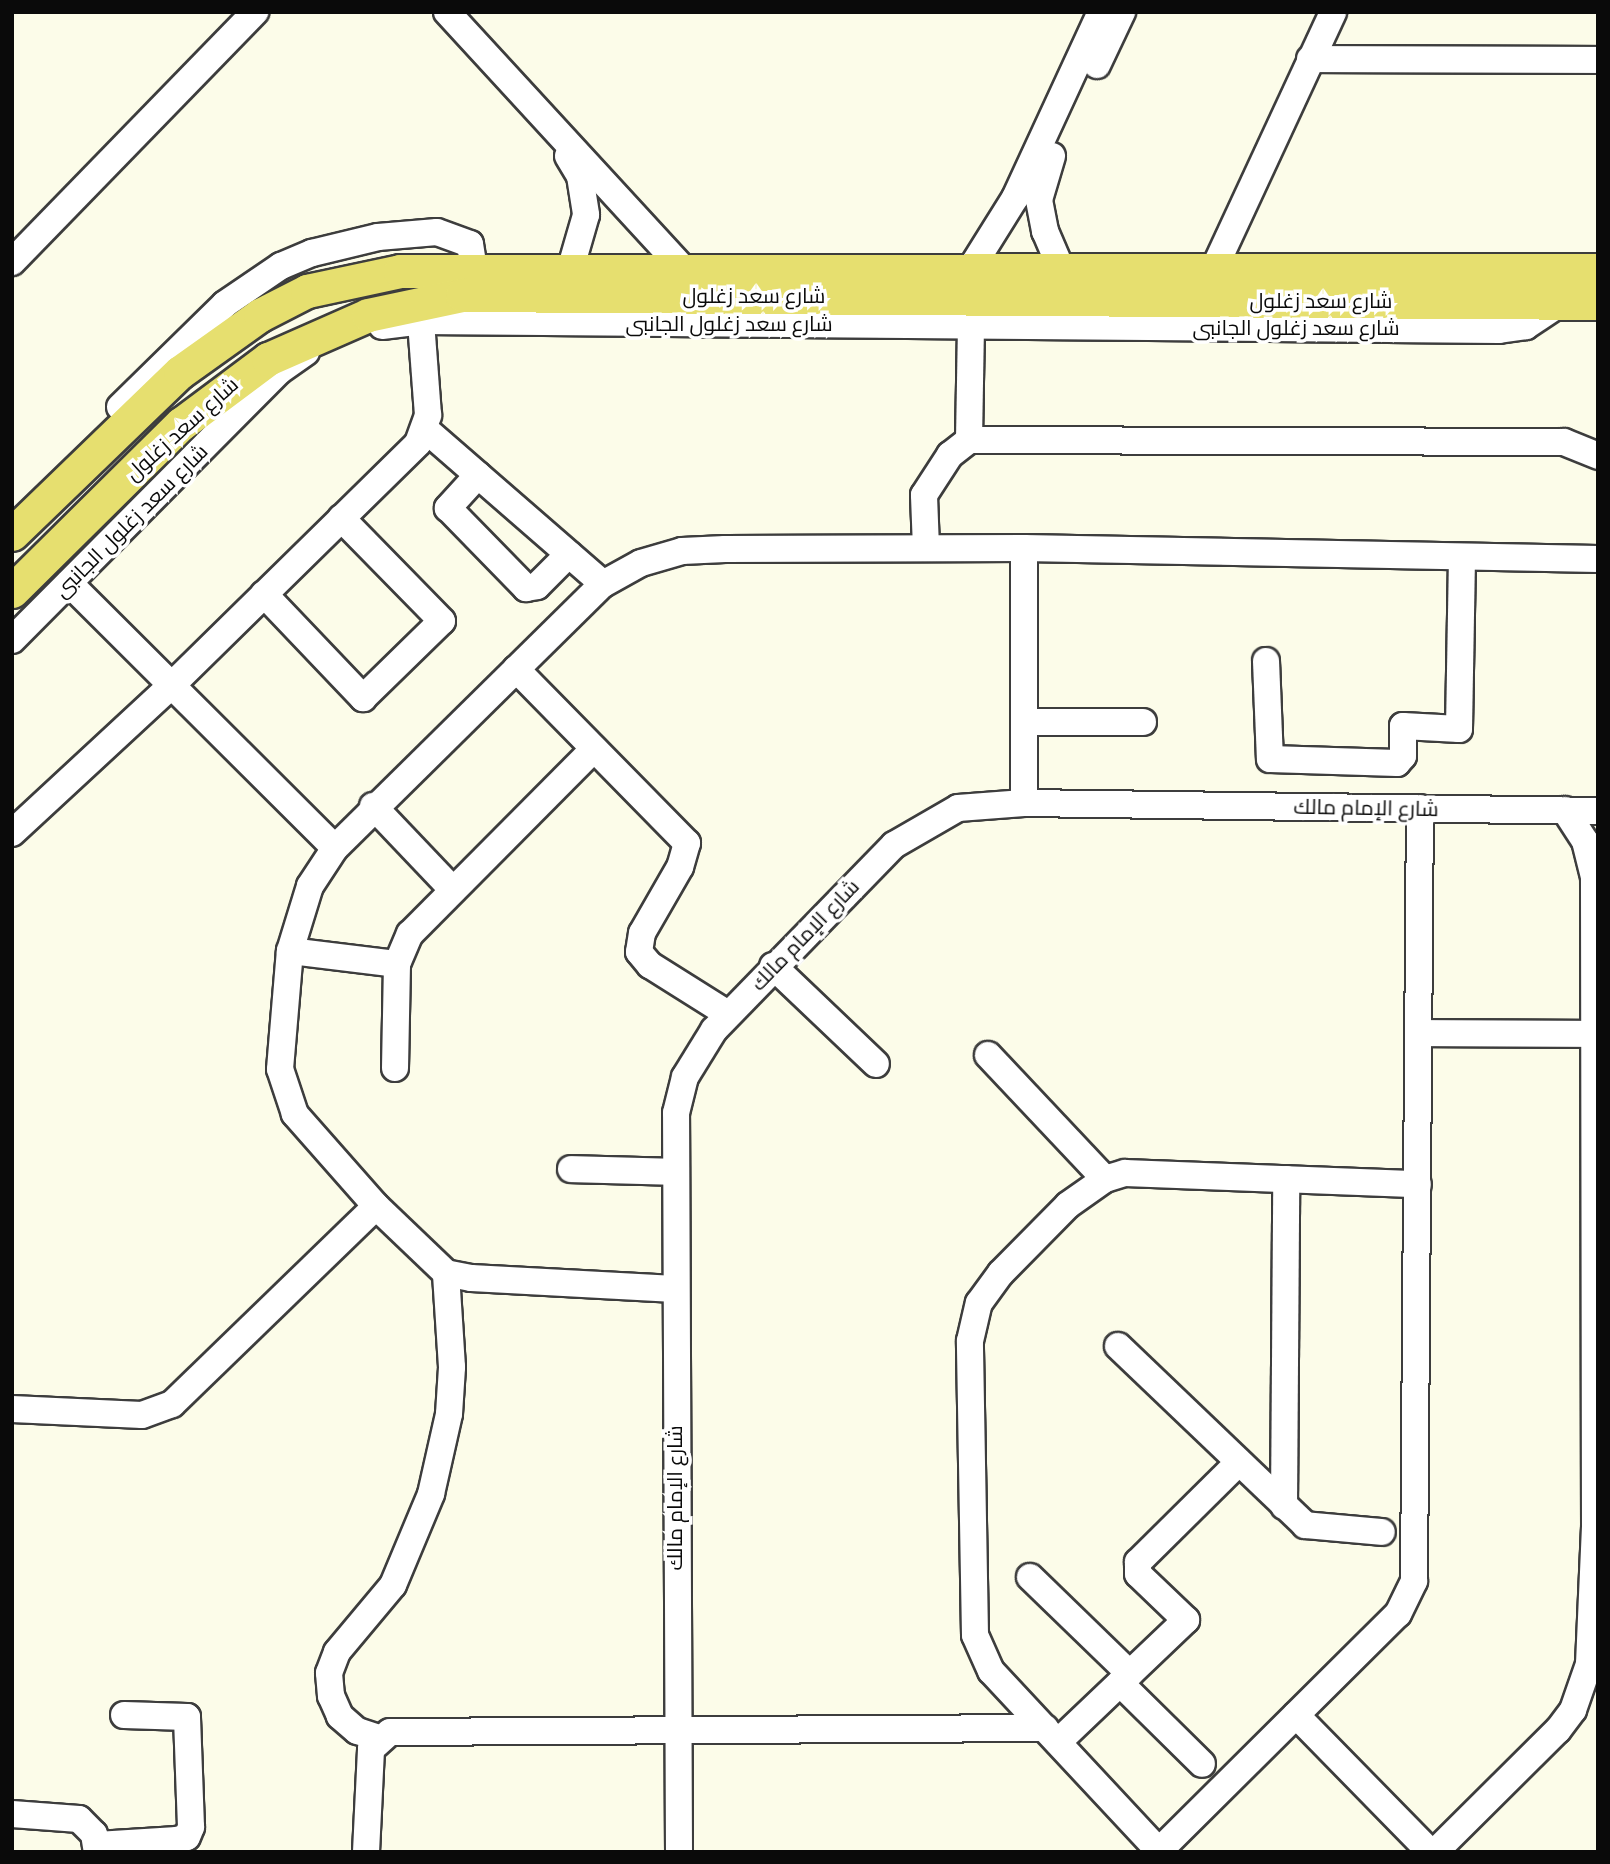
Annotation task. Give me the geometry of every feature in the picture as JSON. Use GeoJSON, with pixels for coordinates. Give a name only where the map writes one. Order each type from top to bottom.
{"type":"FeatureCollection","features":[{"type":"Feature","properties":{"kind":"main road","name":"شارع سعد زغلول"},"geometry":{"type":"LineString","coordinates":[[12,534],[180,372],[260,315],[307,291],[400,271],[571,267],[683,269],[831,284],[970,270],[1063,273],[1598,270]]}},
{"type":"Feature","properties":{"kind":"main road","name":"شارع سعد زغلول"},"geometry":{"type":"LineString","coordinates":[[12,592],[223,388],[316,334],[368,315],[462,295],[831,284],[1598,303]]}},
{"type":"Feature","properties":{"kind":"street"},"geometry":{"type":"LineString","coordinates":[[12,262],[255,12]]}},
{"type":"Feature","properties":{"kind":"street"},"geometry":{"type":"LineString","coordinates":[[432,12],[575,167],[585,195],[586,215],[571,267]]}},
{"type":"Feature","properties":{"kind":"street"},"geometry":{"type":"LineString","coordinates":[[447,12],[683,269]]}},
{"type":"Feature","properties":{"kind":"street"},"geometry":{"type":"LineString","coordinates":[[970,270],[1026,177],[1101,12]]}},
{"type":"Feature","properties":{"kind":"street"},"geometry":{"type":"LineString","coordinates":[[1063,273],[1040,216],[1041,185],[1122,12]]}},
{"type":"Feature","properties":{"kind":"street"},"geometry":{"type":"LineString","coordinates":[[1213,271],[1333,12]]}},
{"type":"Feature","properties":{"kind":"street"},"geometry":{"type":"LineString","coordinates":[[1310,59],[1598,60]]}},
{"type":"Feature","properties":{"kind":"street"},"geometry":{"type":"LineString","coordinates":[[12,516],[225,304],[281,266],[345,243],[424,232],[448,233],[470,244],[474,268]]}},
{"type":"Feature","properties":{"kind":"street","name":"شارع سعد زغلول الجانبى"},"geometry":{"type":"LineString","coordinates":[[12,640],[296,359],[360,329],[421,321],[1513,329],[1562,302]]}},
{"type":"Feature","properties":{"kind":"street"},"geometry":{"type":"LineString","coordinates":[[12,833],[172,685],[408,454],[425,429],[428,415],[421,321]]}},
{"type":"Feature","properties":{"kind":"street"},"geometry":{"type":"LineString","coordinates":[[969,440],[971,326]]}},
{"type":"Feature","properties":{"kind":"street"},"geometry":{"type":"LineString","coordinates":[[425,429],[603,584]]}},
{"type":"Feature","properties":{"kind":"street"},"geometry":{"type":"LineString","coordinates":[[926,548],[924,495],[950,455],[969,440],[1564,442],[1598,456]]}},
{"type":"Feature","properties":{"kind":"street"},"geometry":{"type":"LineString","coordinates":[[478,475],[448,508],[526,588],[537,586],[569,554]]}},
{"type":"Feature","properties":{"kind":"street"},"geometry":{"type":"LineString","coordinates":[[264,594],[363,698],[442,621],[341,518]]}},
{"type":"Feature","properties":{"kind":"street"},"geometry":{"type":"LineString","coordinates":[[1024,548],[1024,803]]}},
{"type":"Feature","properties":{"kind":"street"},"geometry":{"type":"LineString","coordinates":[[674,1289],[471,1278],[446,1273],[376,1206],[287,1100],[280,1069],[290,951],[310,886],[335,848],[373,806],[603,584],[641,563],[682,551],[1024,548],[1598,559]]}},
{"type":"Feature","properties":{"kind":"street"},"geometry":{"type":"LineString","coordinates":[[1266,661],[1270,759],[1397,763],[1403,756],[1403,726],[1459,729],[1462,557]]}},
{"type":"Feature","properties":{"kind":"street"},"geometry":{"type":"LineString","coordinates":[[69,583],[335,848]]}},
{"type":"Feature","properties":{"kind":"street"},"geometry":{"type":"LineString","coordinates":[[516,669],[688,848],[642,933],[639,952],[650,965],[728,1014]]}},
{"type":"Feature","properties":{"kind":"street"},"geometry":{"type":"LineString","coordinates":[[1024,722],[1143,722]]}},
{"type":"Feature","properties":{"kind":"street"},"geometry":{"type":"LineString","coordinates":[[395,1068],[397,964],[410,934],[594,749]]}},
{"type":"Feature","properties":{"kind":"street","name":"شارع الإمام مالك"},"geometry":{"type":"LineString","coordinates":[[679,1852],[675,1730],[676,1113],[685,1077],[728,1014],[773,966],[914,830],[958,808],[1024,803],[1598,811]]}},
{"type":"Feature","properties":{"kind":"street"},"geometry":{"type":"LineString","coordinates":[[373,806],[452,889]]}},
{"type":"Feature","properties":{"kind":"street"},"geometry":{"type":"LineString","coordinates":[[1418,1184],[1125,1173],[1105,1179],[1068,1205],[989,1287],[973,1321],[970,1341],[975,1635],[991,1671],[1158,1851],[1398,1614],[1414,1581],[1418,1184],[1420,808]]}},
{"type":"Feature","properties":{"kind":"street"},"geometry":{"type":"LineString","coordinates":[[1296,1715],[1433,1852],[1558,1730],[1573,1710],[1589,1664],[1595,1526],[1596,873],[1585,841],[1565,810]]}},
{"type":"Feature","properties":{"kind":"street"},"geometry":{"type":"LineString","coordinates":[[290,951],[397,964]]}},
{"type":"Feature","properties":{"kind":"street"},"geometry":{"type":"LineString","coordinates":[[773,966],[876,1063]]}},
{"type":"Feature","properties":{"kind":"street"},"geometry":{"type":"LineString","coordinates":[[1419,1033],[1596,1034]]}},
{"type":"Feature","properties":{"kind":"street"},"geometry":{"type":"LineString","coordinates":[[988,1055],[1105,1179]]}},
{"type":"Feature","properties":{"kind":"street"},"geometry":{"type":"LineString","coordinates":[[571,1169],[676,1172]]}},
{"type":"Feature","properties":{"kind":"street"},"geometry":{"type":"LineString","coordinates":[[1284,1506],[1286,1179]]}},
{"type":"Feature","properties":{"kind":"street"},"geometry":{"type":"LineString","coordinates":[[12,1409],[142,1415],[172,1404],[376,1206]]}},
{"type":"Feature","properties":{"kind":"street"},"geometry":{"type":"LineString","coordinates":[[446,1273],[452,1367],[449,1414],[431,1494],[393,1585],[337,1652],[329,1673],[331,1696],[341,1716],[357,1731],[379,1738],[402,1731],[675,1730],[1051,1735],[1125,1678],[1186,1620],[1138,1574],[1138,1562],[1239,1462]]}},
{"type":"Feature","properties":{"kind":"street"},"geometry":{"type":"LineString","coordinates":[[1118,1346],[1305,1525],[1382,1532]]}},
{"type":"Feature","properties":{"kind":"street"},"geometry":{"type":"LineString","coordinates":[[1030,1577],[1202,1764]]}},
{"type":"Feature","properties":{"kind":"street"},"geometry":{"type":"LineString","coordinates":[[12,1814],[79,1819],[97,1848],[177,1840],[187,1836],[191,1827],[187,1717],[124,1715]]}},
{"type":"Feature","properties":{"kind":"street"},"geometry":{"type":"LineString","coordinates":[[366,1852],[372,1749],[379,1738]]}}]}
